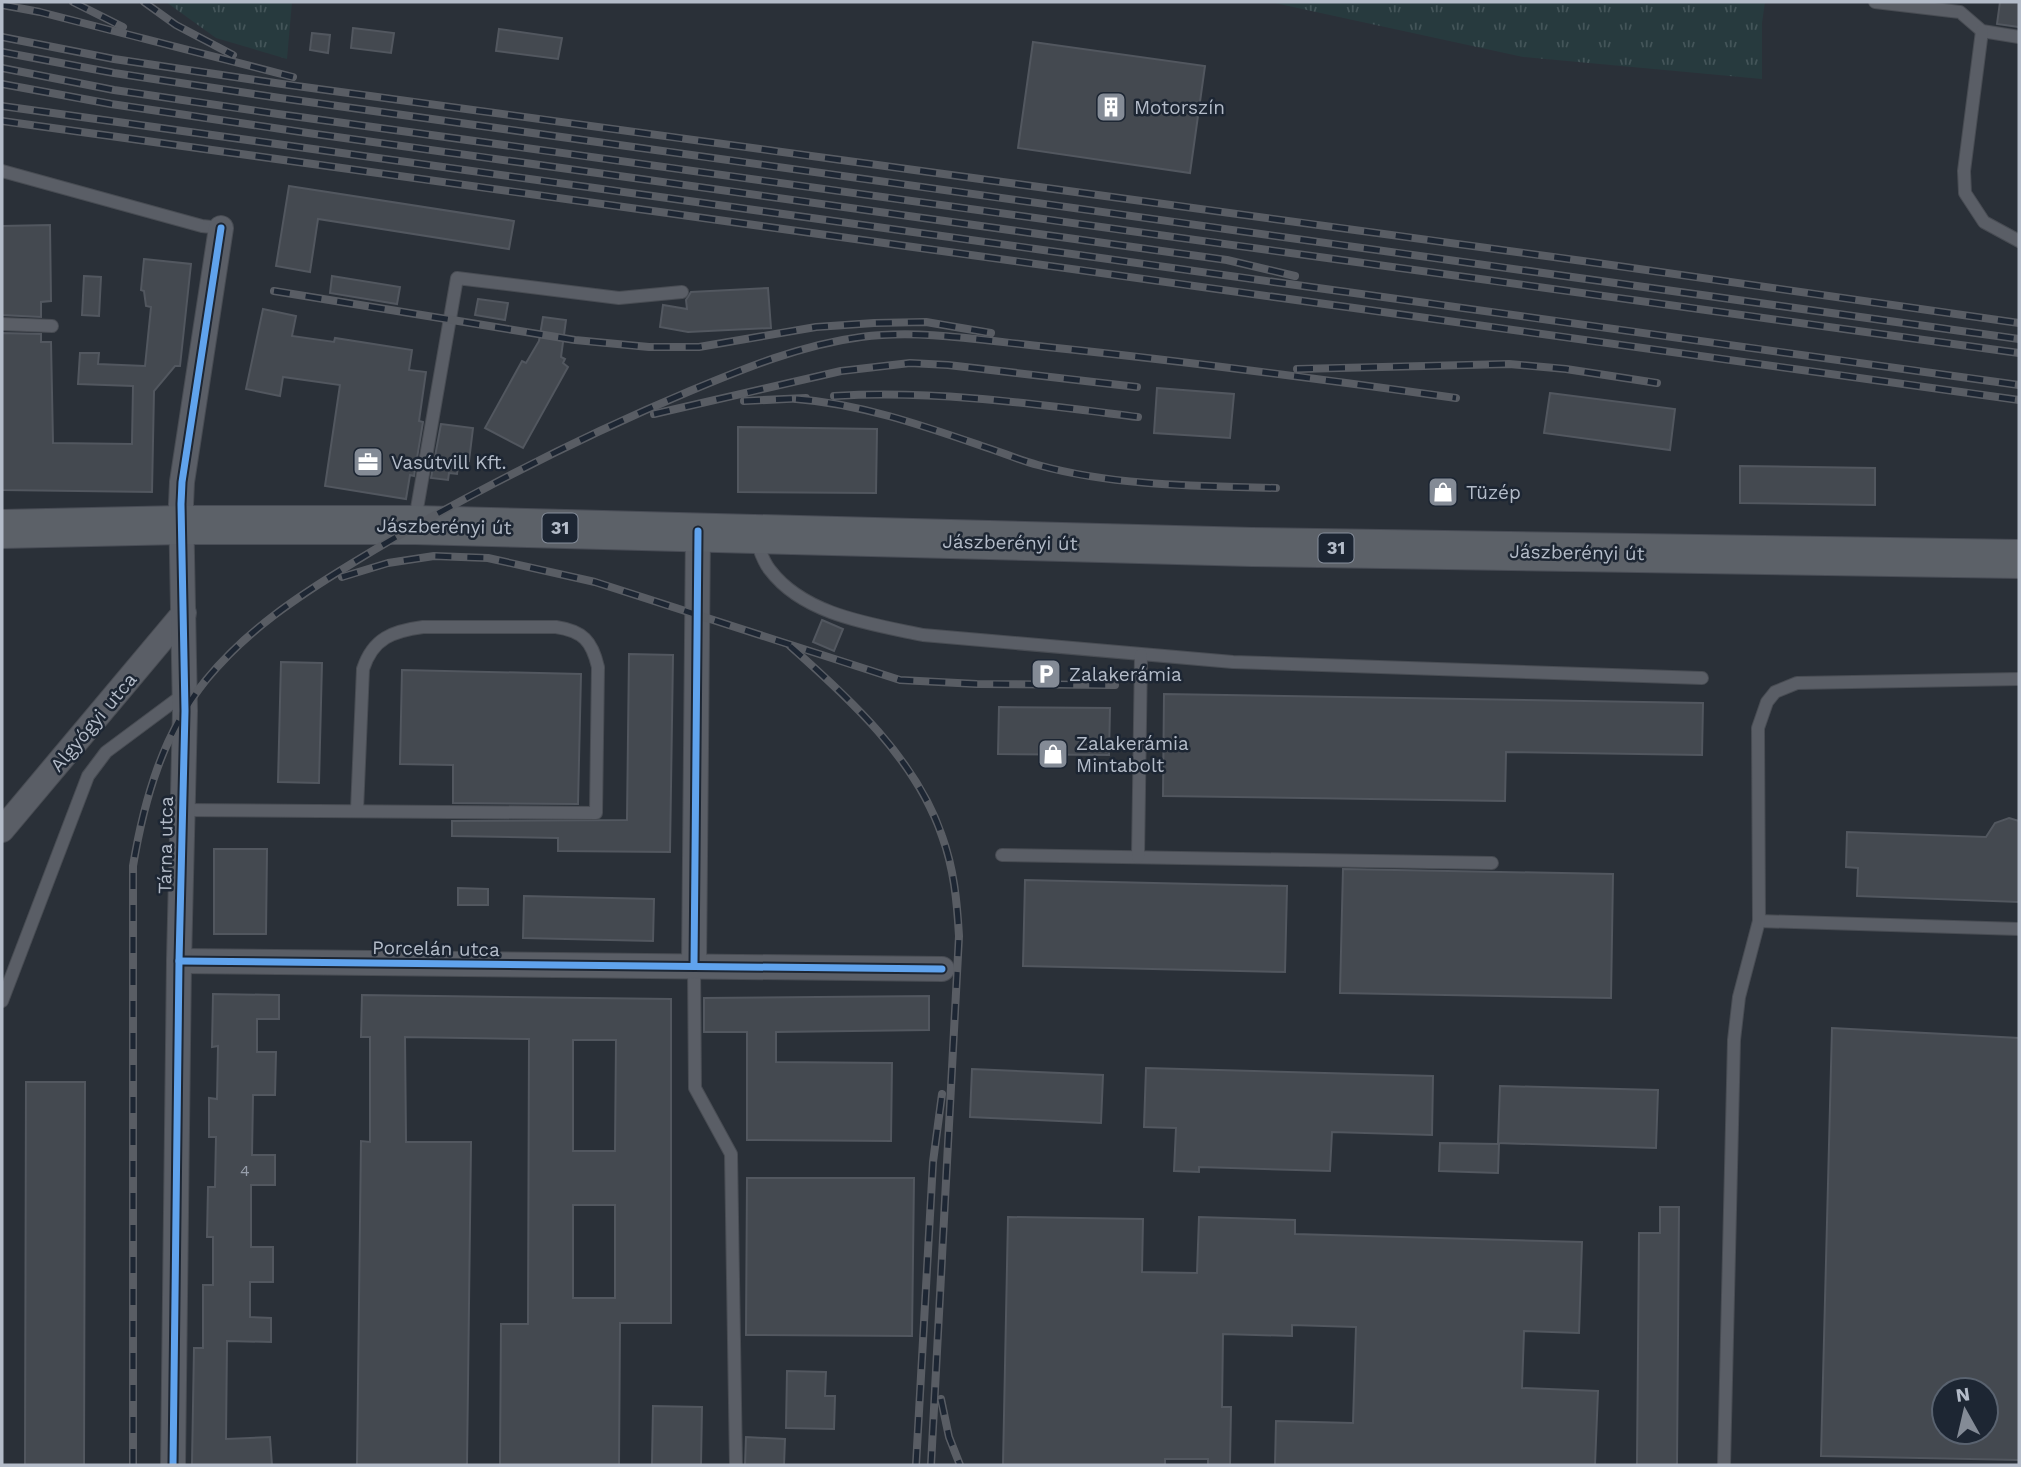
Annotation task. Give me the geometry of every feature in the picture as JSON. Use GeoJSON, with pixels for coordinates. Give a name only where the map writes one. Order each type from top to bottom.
{"type":"FeatureCollection","features":[{"type":"Feature","properties":{"kind":"main road","name":"Jászberényi út"},"geometry":{"type":"LineString","coordinates":[[2,529],[181,525],[415,525],[1252,547],[2019,559]]}},
{"type":"Feature","properties":{"kind":"street","name":"Tárna utca"},"geometry":{"type":"LineString","coordinates":[[173,1465],[185,694],[182,482],[221,228]]}},
{"type":"Feature","properties":{"kind":"street"},"geometry":{"type":"LineString","coordinates":[[694,966],[698,531]]}},
{"type":"Feature","properties":{"kind":"street","name":"Algyógyi utca"},"geometry":{"type":"LineString","coordinates":[[2,830],[184,613]]}},
{"type":"Feature","properties":{"kind":"street","name":"Porcelán utca"},"geometry":{"type":"LineString","coordinates":[[179,961],[942,969]]}},
{"type":"Feature","properties":{"kind":"lane"},"geometry":{"type":"LineString","coordinates":[[1875,2],[1961,12],[1982,31],[2019,37]]}},
{"type":"Feature","properties":{"kind":"lane"},"geometry":{"type":"LineString","coordinates":[[1982,31],[1964,171],[1965,193],[1984,222],[2019,241]]}},
{"type":"Feature","properties":{"kind":"lane"},"geometry":{"type":"LineString","coordinates":[[2,171],[202,226],[221,228]]}},
{"type":"Feature","properties":{"kind":"lane"},"geometry":{"type":"LineString","coordinates":[[415,525],[457,278],[619,298],[682,292]]}},
{"type":"Feature","properties":{"kind":"lane"},"geometry":{"type":"LineString","coordinates":[[2,324],[52,326]]}},
{"type":"Feature","properties":{"kind":"lane"},"geometry":{"type":"LineString","coordinates":[[753,533],[768,569],[793,593],[822,608],[923,635],[1233,662],[1702,678]]}},
{"type":"Feature","properties":{"kind":"lane"},"geometry":{"type":"LineString","coordinates":[[182,810],[596,813],[598,667],[594,650],[588,640],[567,628],[556,627],[423,627],[405,629],[383,639],[372,649],[363,669],[357,810]]}},
{"type":"Feature","properties":{"kind":"lane"},"geometry":{"type":"LineString","coordinates":[[1138,857],[1142,655]]}},
{"type":"Feature","properties":{"kind":"lane"},"geometry":{"type":"LineString","coordinates":[[1724,1465],[1734,1040],[1739,997],[1759,921],[1758,728],[1767,702],[1775,692],[1797,683],[2019,679]]}},
{"type":"Feature","properties":{"kind":"lane"},"geometry":{"type":"LineString","coordinates":[[2,1001],[88,776],[106,752],[185,694]]}},
{"type":"Feature","properties":{"kind":"lane"},"geometry":{"type":"LineString","coordinates":[[1002,855],[1492,863]]}},
{"type":"Feature","properties":{"kind":"lane"},"geometry":{"type":"LineString","coordinates":[[1759,921],[2019,929]]}},
{"type":"Feature","properties":{"kind":"lane"},"geometry":{"type":"LineString","coordinates":[[694,966],[695,1088],[731,1154],[736,1465]]}},
{"type":"Feature","properties":{"kind":"green space"},"geometry":{"type":"Polygon","coordinates":[[[166,2],[292,2],[287,59],[216,38],[166,2]]]}},
{"type":"Feature","properties":{"kind":"green space"},"geometry":{"type":"Polygon","coordinates":[[[1270,2],[1765,2],[1762,23],[1762,79],[1523,57],[1270,2]]]}},
{"type":"Feature","properties":{"kind":"building"},"geometry":{"type":"Polygon","coordinates":[[[2000,2],[2019,2],[2019,27],[1997,24],[2000,2]]]}},
{"type":"Feature","properties":{"kind":"building"},"geometry":{"type":"Polygon","coordinates":[[[353,28],[394,33],[391,53],[351,48],[353,28]]]}},
{"type":"Feature","properties":{"kind":"building"},"geometry":{"type":"Polygon","coordinates":[[[499,29],[562,38],[558,59],[496,51],[499,29]]]}},
{"type":"Feature","properties":{"kind":"building"},"geometry":{"type":"Polygon","coordinates":[[[312,33],[330,35],[328,53],[310,50],[312,33]]]}},
{"type":"Feature","properties":{"kind":"building","name":"Motorszín"},"geometry":{"type":"Polygon","coordinates":[[[1033,42],[1205,66],[1190,173],[1018,148],[1033,42]]]}},
{"type":"Feature","properties":{"kind":"building"},"geometry":{"type":"Polygon","coordinates":[[[289,186],[514,221],[509,249],[318,219],[310,272],[276,266],[289,186]]]}},
{"type":"Feature","properties":{"kind":"building"},"geometry":{"type":"Polygon","coordinates":[[[50,225],[51,301],[41,302],[41,317],[2,315],[2,226],[50,225]]]}},
{"type":"Feature","properties":{"kind":"building"},"geometry":{"type":"Polygon","coordinates":[[[144,259],[191,264],[180,366],[175,366],[154,391],[152,492],[2,490],[2,333],[41,334],[41,342],[51,342],[53,443],[132,444],[133,386],[78,384],[80,353],[99,353],[98,364],[145,366],[151,307],[146,306],[144,291],[141,290],[144,259]]]}},
{"type":"Feature","properties":{"kind":"building"},"geometry":{"type":"Polygon","coordinates":[[[84,276],[101,277],[99,316],[82,315],[84,276]]]}},
{"type":"Feature","properties":{"kind":"building"},"geometry":{"type":"Polygon","coordinates":[[[332,276],[400,287],[397,304],[330,293],[332,276]]]}},
{"type":"Feature","properties":{"kind":"building"},"geometry":{"type":"Polygon","coordinates":[[[768,288],[771,328],[688,332],[660,327],[663,305],[687,309],[686,300],[691,292],[768,288]]]}},
{"type":"Feature","properties":{"kind":"building"},"geometry":{"type":"Polygon","coordinates":[[[478,299],[508,303],[505,320],[475,315],[478,299]]]}},
{"type":"Feature","properties":{"kind":"building"},"geometry":{"type":"Polygon","coordinates":[[[263,309],[296,316],[292,336],[334,342],[335,338],[412,350],[409,370],[426,372],[419,421],[423,422],[414,476],[410,475],[406,499],[325,486],[340,385],[283,377],[280,396],[246,389],[263,309]]]}},
{"type":"Feature","properties":{"kind":"building"},"geometry":{"type":"Polygon","coordinates":[[[543,317],[566,320],[561,357],[565,359],[563,363],[568,367],[523,448],[485,428],[522,361],[526,363],[539,341],[543,317]]]}},
{"type":"Feature","properties":{"kind":"building"},"geometry":{"type":"Polygon","coordinates":[[[1157,388],[1234,394],[1230,438],[1154,433],[1157,388]]]}},
{"type":"Feature","properties":{"kind":"building"},"geometry":{"type":"Polygon","coordinates":[[[1550,393],[1675,409],[1670,450],[1544,433],[1550,393]]]}},
{"type":"Feature","properties":{"kind":"building"},"geometry":{"type":"Polygon","coordinates":[[[441,424],[473,428],[469,461],[459,459],[457,474],[449,473],[448,480],[431,478],[441,424]]]}},
{"type":"Feature","properties":{"kind":"building"},"geometry":{"type":"Polygon","coordinates":[[[738,427],[877,429],[876,493],[738,492],[738,427]]]}},
{"type":"Feature","properties":{"kind":"building"},"geometry":{"type":"Polygon","coordinates":[[[1740,466],[1875,468],[1875,505],[1740,503],[1740,466]]]}},
{"type":"Feature","properties":{"kind":"building"},"geometry":{"type":"Polygon","coordinates":[[[822,620],[843,629],[834,651],[813,642],[822,620]]]}},
{"type":"Feature","properties":{"kind":"building"},"geometry":{"type":"Polygon","coordinates":[[[629,654],[673,655],[670,852],[558,851],[558,838],[452,836],[452,821],[627,820],[629,654]]]}},
{"type":"Feature","properties":{"kind":"building"},"geometry":{"type":"Polygon","coordinates":[[[281,662],[322,663],[319,783],[278,782],[281,662]]]}},
{"type":"Feature","properties":{"kind":"building"},"geometry":{"type":"Polygon","coordinates":[[[402,670],[581,674],[578,804],[453,803],[453,765],[400,764],[402,670]]]}},
{"type":"Feature","properties":{"kind":"building"},"geometry":{"type":"Polygon","coordinates":[[[1164,694],[1703,703],[1702,755],[1506,752],[1505,801],[1163,796],[1164,694]]]}},
{"type":"Feature","properties":{"kind":"building"},"geometry":{"type":"Polygon","coordinates":[[[999,707],[1110,708],[1109,755],[998,754],[999,707]]]}},
{"type":"Feature","properties":{"kind":"building"},"geometry":{"type":"Polygon","coordinates":[[[2009,818],[2019,821],[2019,902],[1857,896],[1858,868],[1846,867],[1847,832],[1986,837],[1995,823],[2009,818]]]}},
{"type":"Feature","properties":{"kind":"building"},"geometry":{"type":"Polygon","coordinates":[[[214,849],[267,849],[266,934],[214,934],[214,849]]]}},
{"type":"Feature","properties":{"kind":"building"},"geometry":{"type":"Polygon","coordinates":[[[1343,869],[1613,874],[1611,998],[1340,993],[1343,869]]]}},
{"type":"Feature","properties":{"kind":"building"},"geometry":{"type":"Polygon","coordinates":[[[1025,880],[1287,886],[1285,972],[1023,966],[1025,880]]]}},
{"type":"Feature","properties":{"kind":"building"},"geometry":{"type":"Polygon","coordinates":[[[458,888],[488,889],[488,905],[458,905],[458,888]]]}},
{"type":"Feature","properties":{"kind":"building"},"geometry":{"type":"Polygon","coordinates":[[[524,896],[654,899],[653,941],[523,938],[524,896]]]}},
{"type":"Feature","properties":{"kind":"building"},"geometry":{"type":"Polygon","coordinates":[[[213,994],[279,995],[279,1019],[257,1019],[257,1052],[276,1052],[275,1095],[253,1095],[252,1155],[275,1155],[275,1185],[251,1185],[251,1247],[273,1247],[273,1282],[250,1282],[250,1317],[271,1318],[271,1342],[227,1341],[226,1439],[270,1437],[272,1465],[192,1465],[194,1348],[203,1348],[203,1285],[213,1285],[213,1237],[207,1237],[208,1187],[215,1187],[216,1137],[209,1137],[209,1098],[217,1099],[218,1046],[212,1047],[213,994]]]}},
{"type":"Feature","properties":{"kind":"building"},"geometry":{"type":"Polygon","coordinates":[[[362,995],[671,999],[671,1323],[620,1323],[619,1465],[500,1465],[501,1324],[528,1324],[529,1039],[405,1037],[406,1142],[471,1142],[467,1465],[357,1465],[361,1141],[370,1142],[370,1037],[361,1037],[362,995]],[[573,1040],[573,1151],[615,1151],[616,1040],[573,1040]],[[573,1205],[573,1298],[615,1298],[615,1205],[573,1205]]]}},
{"type":"Feature","properties":{"kind":"building"},"geometry":{"type":"Polygon","coordinates":[[[929,996],[929,1030],[776,1032],[776,1062],[892,1063],[891,1141],[747,1140],[747,1032],[704,1032],[704,998],[929,996]]]}},
{"type":"Feature","properties":{"kind":"building"},"geometry":{"type":"Polygon","coordinates":[[[1832,1028],[2019,1038],[2019,1460],[1821,1456],[1832,1028]]]}},
{"type":"Feature","properties":{"kind":"building"},"geometry":{"type":"Polygon","coordinates":[[[1146,1068],[1433,1076],[1432,1135],[1332,1132],[1330,1171],[1199,1167],[1199,1172],[1174,1171],[1176,1128],[1144,1127],[1146,1068]]]}},
{"type":"Feature","properties":{"kind":"building"},"geometry":{"type":"Polygon","coordinates":[[[972,1069],[1103,1075],[1101,1123],[970,1117],[972,1069]]]}},
{"type":"Feature","properties":{"kind":"building"},"geometry":{"type":"Polygon","coordinates":[[[26,1082],[85,1082],[84,1465],[25,1465],[26,1082]]]}},
{"type":"Feature","properties":{"kind":"building"},"geometry":{"type":"Polygon","coordinates":[[[1500,1086],[1658,1090],[1656,1148],[1498,1143],[1500,1086]]]}},
{"type":"Feature","properties":{"kind":"building"},"geometry":{"type":"Polygon","coordinates":[[[1440,1143],[1499,1144],[1498,1173],[1439,1171],[1440,1143]]]}},
{"type":"Feature","properties":{"kind":"building"},"geometry":{"type":"Polygon","coordinates":[[[747,1178],[914,1178],[912,1336],[746,1335],[747,1178]]]}},
{"type":"Feature","properties":{"kind":"building"},"geometry":{"type":"Polygon","coordinates":[[[1660,1207],[1679,1207],[1677,1465],[1637,1465],[1639,1233],[1660,1233],[1660,1207]]]}},
{"type":"Feature","properties":{"kind":"building"},"geometry":{"type":"Polygon","coordinates":[[[1008,1217],[1143,1219],[1142,1272],[1197,1273],[1199,1217],[1295,1220],[1295,1234],[1582,1242],[1579,1333],[1524,1331],[1522,1388],[1598,1391],[1595,1465],[1275,1465],[1276,1421],[1353,1423],[1356,1327],[1292,1325],[1292,1336],[1223,1334],[1222,1407],[1231,1407],[1230,1465],[1208,1465],[1208,1459],[1165,1459],[1165,1465],[1003,1465],[1008,1217]]]}},
{"type":"Feature","properties":{"kind":"building"},"geometry":{"type":"Polygon","coordinates":[[[787,1371],[826,1372],[825,1396],[835,1396],[834,1429],[786,1428],[787,1371]]]}},
{"type":"Feature","properties":{"kind":"building"},"geometry":{"type":"Polygon","coordinates":[[[653,1406],[702,1407],[701,1465],[652,1465],[653,1406]]]}},
{"type":"Feature","properties":{"kind":"building"},"geometry":{"type":"Polygon","coordinates":[[[746,1437],[785,1439],[784,1465],[745,1465],[746,1437]]]}},
{"type":"Feature","properties":{"kind":"railway"},"geometry":{"type":"LineString","coordinates":[[73,2],[123,27]]}},
{"type":"Feature","properties":{"kind":"railway"},"geometry":{"type":"LineString","coordinates":[[144,2],[176,25],[233,55]]}},
{"type":"Feature","properties":{"kind":"railway"},"geometry":{"type":"LineString","coordinates":[[2,5],[40,12],[293,77]]}},
{"type":"Feature","properties":{"kind":"railway"},"geometry":{"type":"LineString","coordinates":[[2,37],[114,59],[282,84],[2019,323]]}},
{"type":"Feature","properties":{"kind":"railway"},"geometry":{"type":"LineString","coordinates":[[2,52],[114,73],[280,98],[2019,339]]}},
{"type":"Feature","properties":{"kind":"railway"},"geometry":{"type":"LineString","coordinates":[[2,68],[114,90],[278,114],[2019,353]]}},
{"type":"Feature","properties":{"kind":"railway"},"geometry":{"type":"LineString","coordinates":[[2,84],[111,104],[308,133],[1227,260],[1295,276]]}},
{"type":"Feature","properties":{"kind":"railway"},"geometry":{"type":"LineString","coordinates":[[2,106],[2019,385]]}},
{"type":"Feature","properties":{"kind":"railway"},"geometry":{"type":"LineString","coordinates":[[2,121],[2019,400]]}},
{"type":"Feature","properties":{"kind":"railway"},"geometry":{"type":"LineString","coordinates":[[274,291],[575,340],[649,347],[699,347],[816,327],[874,323],[926,322],[991,333]]}},
{"type":"Feature","properties":{"kind":"railway"},"geometry":{"type":"LineString","coordinates":[[133,1465],[133,866],[150,792],[178,722],[206,680],[238,645],[256,630],[311,589],[369,553],[542,459],[731,374],[774,358],[839,341],[907,334],[954,337],[1201,364],[1456,398]]}},
{"type":"Feature","properties":{"kind":"railway"},"geometry":{"type":"LineString","coordinates":[[654,414],[841,371],[910,363],[1137,387]]}},
{"type":"Feature","properties":{"kind":"railway"},"geometry":{"type":"LineString","coordinates":[[1297,369],[1509,364],[1566,369],[1657,383]]}},
{"type":"Feature","properties":{"kind":"railway"},"geometry":{"type":"LineString","coordinates":[[834,396],[949,397],[1138,417]]}},
{"type":"Feature","properties":{"kind":"railway"},"geometry":{"type":"LineString","coordinates":[[744,401],[806,398]]}},
{"type":"Feature","properties":{"kind":"railway"},"geometry":{"type":"LineString","coordinates":[[796,399],[890,416],[1031,463],[1067,472],[1156,484],[1276,488]]}},
{"type":"Feature","properties":{"kind":"railway"},"geometry":{"type":"LineString","coordinates":[[342,577],[388,563],[434,556],[488,558],[595,582],[900,680],[977,684],[1115,685]]}},
{"type":"Feature","properties":{"kind":"railway"},"geometry":{"type":"LineString","coordinates":[[790,646],[857,709],[916,781],[942,836],[954,885],[959,936],[931,1465]]}},
{"type":"Feature","properties":{"kind":"railway"},"geometry":{"type":"LineString","coordinates":[[916,1465],[933,1162],[942,1094]]}},
{"type":"Feature","properties":{"kind":"railway"},"geometry":{"type":"LineString","coordinates":[[941,1399],[949,1437],[960,1465]]}},
{"type":"Feature","properties":{"kind":"cycle path"},"geometry":{"type":"LineString","coordinates":[[173,1465],[185,711],[181,504],[182,482],[221,228]]}},
{"type":"Feature","properties":{"kind":"cycle path"},"geometry":{"type":"LineString","coordinates":[[694,966],[698,531]]}},
{"type":"Feature","properties":{"kind":"cycle path"},"geometry":{"type":"LineString","coordinates":[[179,961],[942,969]]}},
{"type":"Feature","properties":{"kind":"place","name":"Motorszín"},"geometry":{"type":"Point","coordinates":[1111,107]}},
{"type":"Feature","properties":{"kind":"place","name":"Vasútvill Kft."},"geometry":{"type":"Point","coordinates":[368,462]}},
{"type":"Feature","properties":{"kind":"place","name":"Tüzép"},"geometry":{"type":"Point","coordinates":[1443,492]}},
{"type":"Feature","properties":{"kind":"place","name":"Zalakerámia"},"geometry":{"type":"Point","coordinates":[1046,674]}},
{"type":"Feature","properties":{"kind":"place","name":"Zalakerámia Mintabolt"},"geometry":{"type":"Point","coordinates":[1053,754]}}]}
